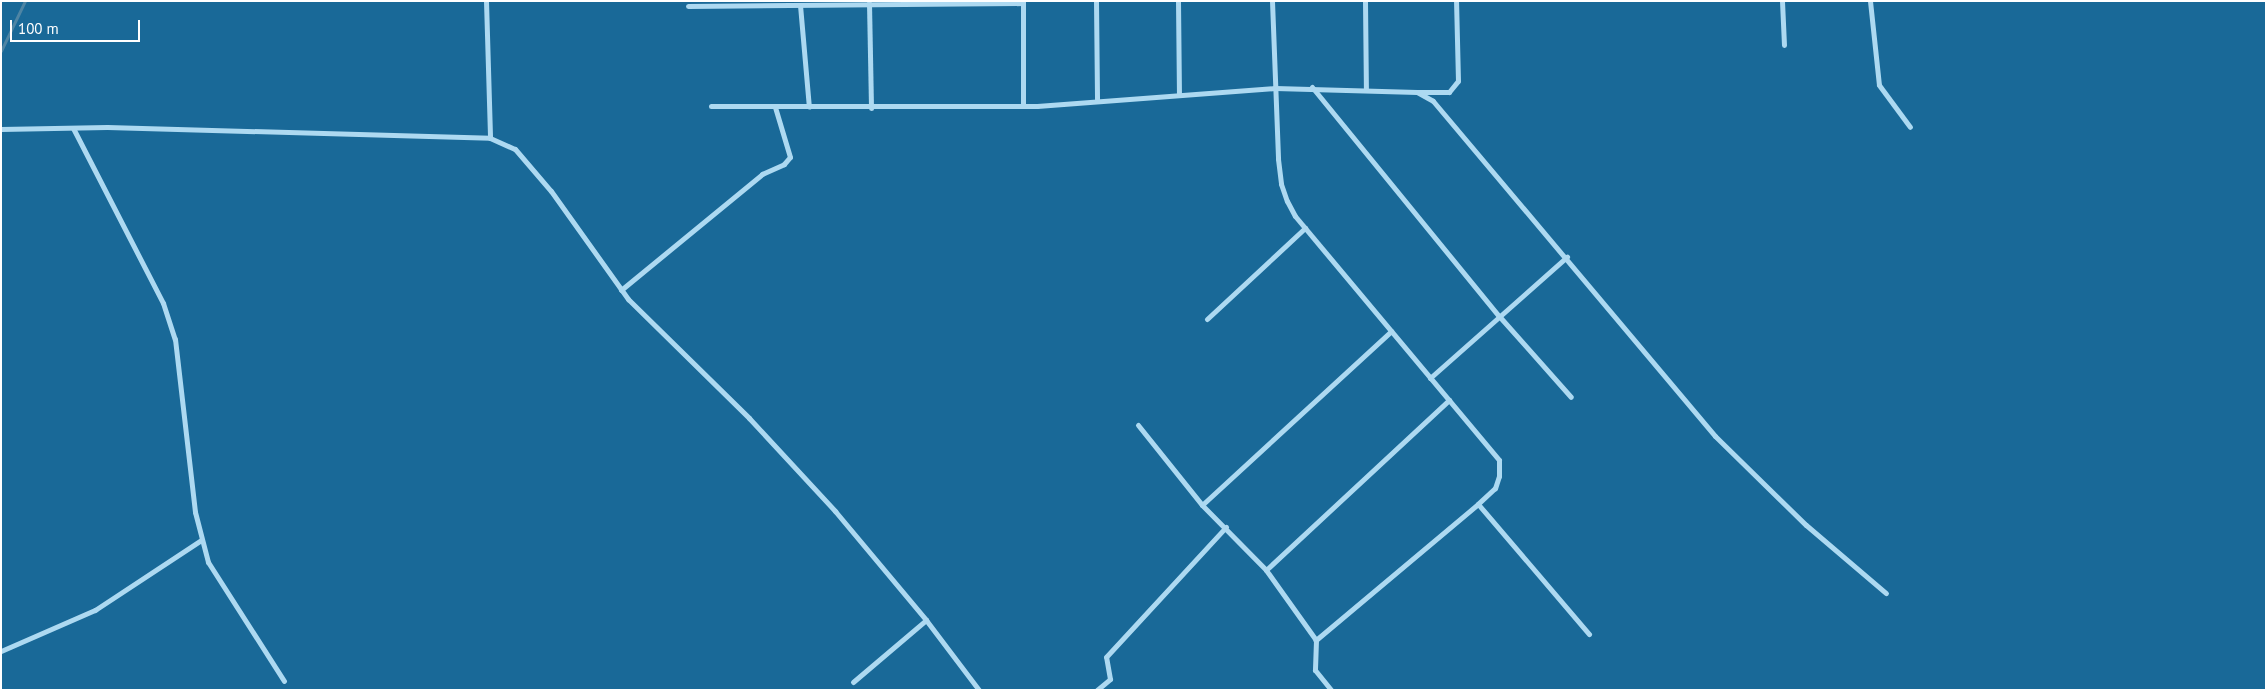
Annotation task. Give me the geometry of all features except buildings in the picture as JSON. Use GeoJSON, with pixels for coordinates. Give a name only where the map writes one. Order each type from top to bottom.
{"type":"FeatureCollection","features":[{"type":"Feature","properties":{"kind":"street"},"geometry":{"type":"LineString","coordinates":[[486,1],[490,138]]}},
{"type":"Feature","properties":{"kind":"street"},"geometry":{"type":"LineString","coordinates":[[1096,1],[1096,100]]}},
{"type":"Feature","properties":{"kind":"street"},"geometry":{"type":"LineString","coordinates":[[1178,1],[1179,94]]}},
{"type":"Feature","properties":{"kind":"street"},"geometry":{"type":"LineString","coordinates":[[1272,1],[1280,184],[1295,216],[1499,460],[1500,476],[1494,488],[1478,504],[1316,640]]}},
{"type":"Feature","properties":{"kind":"street"},"geometry":{"type":"LineString","coordinates":[[1365,1],[1366,90]]}},
{"type":"Feature","properties":{"kind":"street"},"geometry":{"type":"LineString","coordinates":[[711,106],[871,108],[1023,106],[1179,94],[1312,87],[1449,92],[1458,81],[1456,1]]}},
{"type":"Feature","properties":{"kind":"street"},"geometry":{"type":"LineString","coordinates":[[1782,1],[1784,45]]}},
{"type":"Feature","properties":{"kind":"street"},"geometry":{"type":"LineString","coordinates":[[1870,1],[1879,85],[1910,127]]}},
{"type":"Feature","properties":{"kind":"street"},"geometry":{"type":"LineString","coordinates":[[688,6],[1023,2],[1023,106]]}},
{"type":"Feature","properties":{"kind":"street"},"geometry":{"type":"LineString","coordinates":[[869,3],[871,108]]}},
{"type":"Feature","properties":{"kind":"street"},"geometry":{"type":"LineString","coordinates":[[800,5],[809,107]]}},
{"type":"Feature","properties":{"kind":"street"},"geometry":{"type":"LineString","coordinates":[[1312,87],[1499,316],[1571,397]]}},
{"type":"Feature","properties":{"kind":"street"},"geometry":{"type":"LineString","coordinates":[[1417,92],[1433,101],[1748,470],[1886,593]]}},
{"type":"Feature","properties":{"kind":"street"},"geometry":{"type":"LineString","coordinates":[[621,290],[762,174],[784,164],[790,157],[790,150],[775,107]]}},
{"type":"Feature","properties":{"kind":"street"},"geometry":{"type":"LineString","coordinates":[[73,128],[163,302],[175,339],[195,512],[208,562],[284,681]]}},
{"type":"Feature","properties":{"kind":"street"},"geometry":{"type":"LineString","coordinates":[[1,129],[73,128],[490,138],[515,149],[528,160],[621,290],[749,418],[835,511],[926,620],[979,690]]}},
{"type":"Feature","properties":{"kind":"street"},"geometry":{"type":"LineString","coordinates":[[1207,319],[1305,228]]}},
{"type":"Feature","properties":{"kind":"street"},"geometry":{"type":"LineString","coordinates":[[1430,378],[1567,257]]}},
{"type":"Feature","properties":{"kind":"street"},"geometry":{"type":"LineString","coordinates":[[1202,504],[1392,331]]}},
{"type":"Feature","properties":{"kind":"street"},"geometry":{"type":"LineString","coordinates":[[1266,570],[1449,400]]}},
{"type":"Feature","properties":{"kind":"street"},"geometry":{"type":"LineString","coordinates":[[1138,425],[1202,504],[1266,570],[1316,640],[1315,670],[1331,690]]}},
{"type":"Feature","properties":{"kind":"street"},"geometry":{"type":"LineString","coordinates":[[1478,504],[1589,634]]}},
{"type":"Feature","properties":{"kind":"street"},"geometry":{"type":"LineString","coordinates":[[1097,690],[1110,679],[1106,657],[1226,527]]}},
{"type":"Feature","properties":{"kind":"street"},"geometry":{"type":"LineString","coordinates":[[1,651],[95,610],[201,540]]}},
{"type":"Feature","properties":{"kind":"street"},"geometry":{"type":"LineString","coordinates":[[853,682],[926,620]]}},
{"type":"Feature","properties":{"kind":"waterway"},"geometry":{"type":"LineString","coordinates":[[1,51],[25,1]]}}]}
